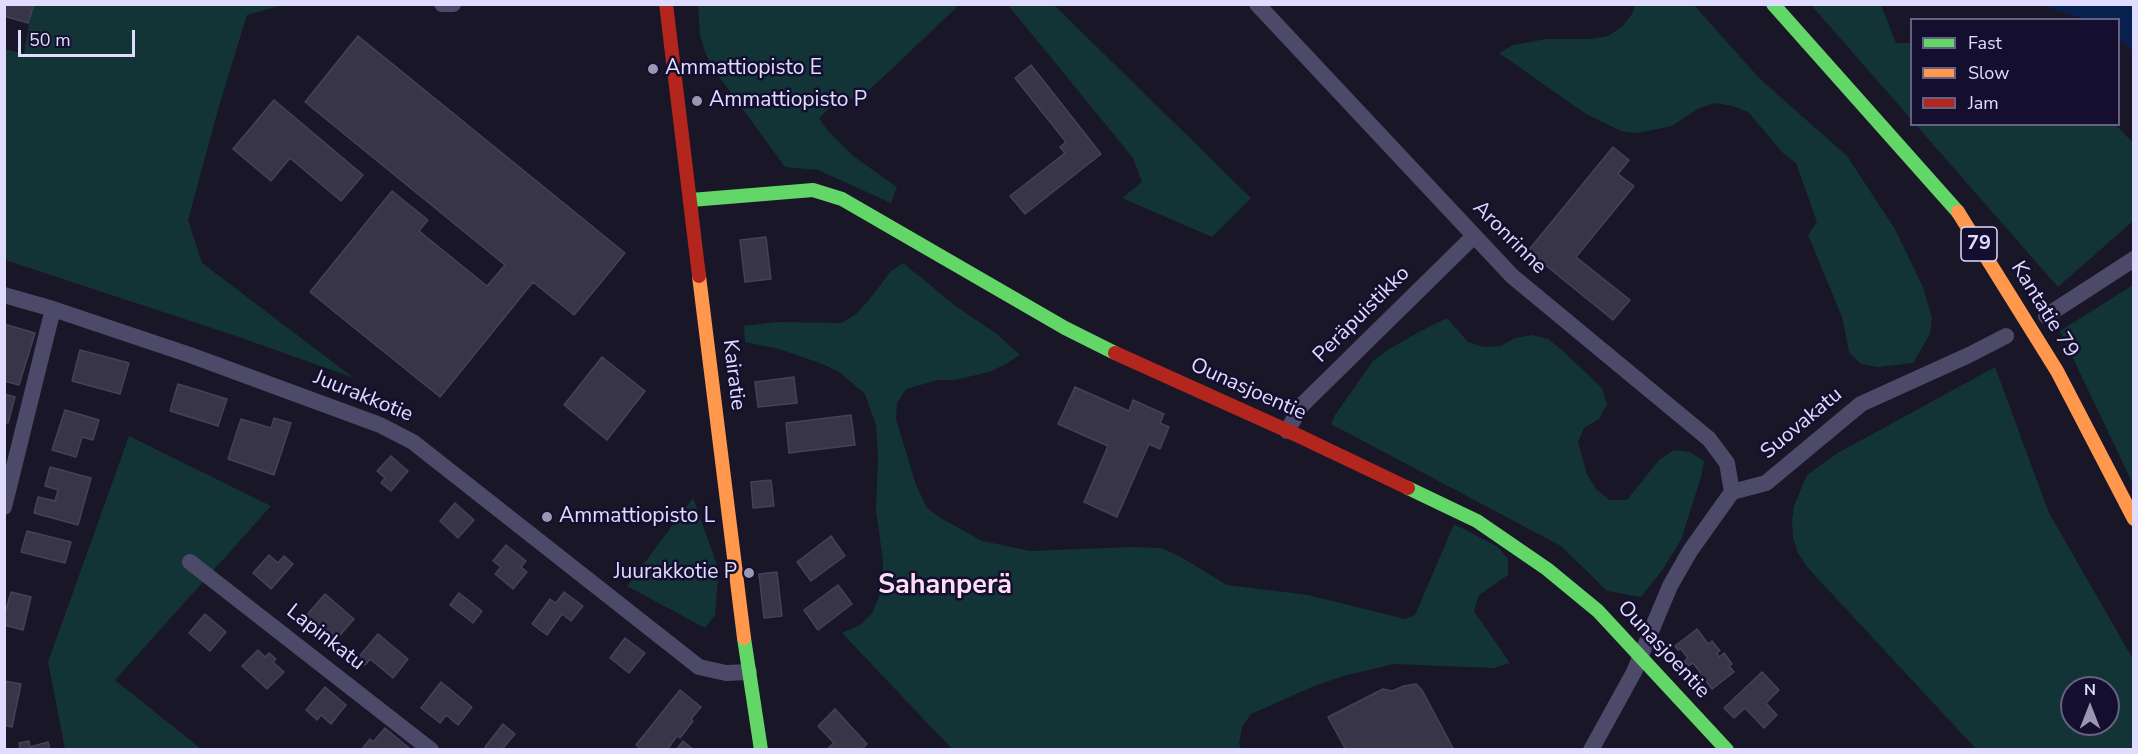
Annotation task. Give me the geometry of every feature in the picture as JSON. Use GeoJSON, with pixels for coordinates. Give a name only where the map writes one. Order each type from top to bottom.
{"type":"FeatureCollection","features":[{"type":"Feature","properties":{"kind":"main road","name":"Kairatie"},"geometry":{"type":"LineString","coordinates":[[666,4],[761,750]]}},
{"type":"Feature","properties":{"kind":"main road","name":"Kantatie 79"},"geometry":{"type":"LineString","coordinates":[[1773,4],[1962,217],[2057,371],[2133,519]]}},
{"type":"Feature","properties":{"kind":"main road","name":"Ounasjoentie"},"geometry":{"type":"LineString","coordinates":[[690,200],[813,190],[842,199],[1065,328],[1120,356],[1287,430],[1477,521],[1547,569],[1598,611],[1727,750]]}},
{"type":"Feature","properties":{"kind":"street"},"geometry":{"type":"LineString","coordinates":[[442,4],[453,4]]}},
{"type":"Feature","properties":{"kind":"street","name":"Aronrinne"},"geometry":{"type":"LineString","coordinates":[[1257,4],[1512,276],[1709,439],[1727,463],[1732,492]]}},
{"type":"Feature","properties":{"kind":"street","name":"Peräpuistikko"},"geometry":{"type":"LineString","coordinates":[[1287,430],[1302,405],[1474,236]]}},
{"type":"Feature","properties":{"kind":"street"},"geometry":{"type":"LineString","coordinates":[[2046,316],[2133,259]]}},
{"type":"Feature","properties":{"kind":"street","name":"Juurakkotie"},"geometry":{"type":"LineString","coordinates":[[4,295],[190,355],[380,425],[413,442],[699,667],[726,673],[750,672]]}},
{"type":"Feature","properties":{"kind":"street"},"geometry":{"type":"LineString","coordinates":[[4,507],[53,309]]}},
{"type":"Feature","properties":{"kind":"street","name":"Suovakatu"},"geometry":{"type":"LineString","coordinates":[[1732,492],[1766,483],[1861,404],[1969,356],[2006,336]]}},
{"type":"Feature","properties":{"kind":"street"},"geometry":{"type":"LineString","coordinates":[[1591,750],[1640,658],[1675,577],[1690,551],[1732,492]]}},
{"type":"Feature","properties":{"kind":"street","name":"Lapinkatu"},"geometry":{"type":"LineString","coordinates":[[190,562],[431,750]]}},
{"type":"Feature","properties":{"kind":"green space"},"geometry":{"type":"Polygon","coordinates":[[[32,5],[283,5],[247,15],[188,220],[202,263],[354,378],[236,336],[5,260],[5,49],[24,54],[32,5]]]}},
{"type":"Feature","properties":{"kind":"green space"},"geometry":{"type":"Polygon","coordinates":[[[698,5],[959,5],[862,95],[832,106],[819,118],[828,131],[853,156],[897,187],[891,203],[818,170],[785,167],[712,67],[700,36],[698,5]]]}},
{"type":"Feature","properties":{"kind":"green space"},"geometry":{"type":"Polygon","coordinates":[[[1008,5],[1054,5],[1251,198],[1212,237],[1122,198],[1142,182],[1133,158],[1008,5]]]}},
{"type":"Feature","properties":{"kind":"green space"},"geometry":{"type":"Polygon","coordinates":[[[1635,5],[1694,5],[1760,79],[1847,156],[1895,229],[1923,287],[1932,318],[1930,334],[1913,363],[1878,367],[1861,364],[1849,352],[1842,317],[1808,235],[1817,222],[1796,163],[1783,153],[1748,112],[1733,106],[1715,103],[1699,108],[1672,126],[1638,133],[1621,131],[1586,114],[1499,53],[1513,45],[1546,39],[1592,39],[1608,36],[1622,27],[1632,14],[1635,5]]]}},
{"type":"Feature","properties":{"kind":"green space"},"geometry":{"type":"Polygon","coordinates":[[[1811,5],[1881,5],[1896,43],[1910,43],[1910,118],[1811,5]]]}},
{"type":"Feature","properties":{"kind":"green space"},"geometry":{"type":"Polygon","coordinates":[[[1917,126],[2117,126],[2133,143],[2133,221],[2058,287],[1917,126]]]}},
{"type":"Feature","properties":{"kind":"green space"},"geometry":{"type":"Polygon","coordinates":[[[903,263],[957,307],[997,334],[1020,355],[989,372],[955,380],[938,380],[906,389],[897,403],[896,419],[916,485],[927,508],[939,517],[982,541],[1031,551],[1162,548],[1227,585],[1308,595],[1405,619],[1415,615],[1454,524],[1498,547],[1508,559],[1508,575],[1479,595],[1474,611],[1510,663],[1494,668],[1394,664],[1343,676],[1251,714],[1242,727],[1239,744],[1241,749],[952,749],[842,633],[860,625],[872,613],[883,580],[883,561],[876,510],[878,458],[876,425],[865,394],[839,372],[825,365],[779,349],[745,342],[744,326],[776,322],[842,323],[856,314],[890,272],[903,263]]]}},
{"type":"Feature","properties":{"kind":"green space"},"geometry":{"type":"Polygon","coordinates":[[[2133,285],[2133,484],[2060,331],[2133,285]]]}},
{"type":"Feature","properties":{"kind":"green space"},"geometry":{"type":"Polygon","coordinates":[[[1447,318],[1468,342],[1484,347],[1501,346],[1515,338],[1532,335],[1548,339],[1602,388],[1607,404],[1599,419],[1584,428],[1578,442],[1587,474],[1596,489],[1610,500],[1627,500],[1659,460],[1674,450],[1690,452],[1704,461],[1681,540],[1663,569],[1641,597],[1607,591],[1561,546],[1331,424],[1373,361],[1386,351],[1447,318]]]}},
{"type":"Feature","properties":{"kind":"green space"},"geometry":{"type":"Polygon","coordinates":[[[1995,367],[2049,513],[2133,659],[2133,749],[1976,749],[1807,567],[1798,553],[1793,538],[1792,521],[1794,506],[1807,475],[1836,454],[1995,367]]]}},
{"type":"Feature","properties":{"kind":"green space"},"geometry":{"type":"Polygon","coordinates":[[[129,436],[271,506],[115,680],[201,749],[65,749],[48,662],[129,436]]]}},
{"type":"Feature","properties":{"kind":"green space"},"geometry":{"type":"Polygon","coordinates":[[[693,498],[716,562],[718,579],[715,615],[705,628],[627,586],[693,498]]]}},
{"type":"Feature","properties":{"kind":"water"},"geometry":{"type":"Polygon","coordinates":[[[2041,5],[2133,5],[2133,52],[2120,39],[2120,18],[2080,18],[2041,5]]]}},
{"type":"Feature","properties":{"kind":"building"},"geometry":{"type":"Polygon","coordinates":[[[4,4],[34,4],[28,23],[4,16],[4,4]]]}},
{"type":"Feature","properties":{"kind":"building"},"geometry":{"type":"Polygon","coordinates":[[[358,36],[625,253],[574,315],[533,282],[440,397],[310,292],[392,191],[428,220],[419,231],[487,286],[505,265],[305,102],[358,36]]]}},
{"type":"Feature","properties":{"kind":"building"},"geometry":{"type":"Polygon","coordinates":[[[1031,65],[1101,154],[1025,214],[1010,196],[1065,153],[1060,147],[1066,142],[1015,78],[1031,65]]]}},
{"type":"Feature","properties":{"kind":"building"},"geometry":{"type":"Polygon","coordinates":[[[274,100],[363,175],[341,201],[290,158],[271,181],[233,149],[274,100]]]}},
{"type":"Feature","properties":{"kind":"building"},"geometry":{"type":"Polygon","coordinates":[[[1613,147],[1629,160],[1618,174],[1634,186],[1576,257],[1630,300],[1613,320],[1528,251],[1613,147]]]}},
{"type":"Feature","properties":{"kind":"building"},"geometry":{"type":"Polygon","coordinates":[[[766,237],[771,279],[745,282],[740,240],[766,237]]]}},
{"type":"Feature","properties":{"kind":"building"},"geometry":{"type":"Polygon","coordinates":[[[4,324],[35,333],[19,385],[4,381],[4,324]]]}},
{"type":"Feature","properties":{"kind":"building"},"geometry":{"type":"Polygon","coordinates":[[[80,350],[129,363],[120,394],[72,381],[80,350]]]}},
{"type":"Feature","properties":{"kind":"building"},"geometry":{"type":"Polygon","coordinates":[[[602,357],[645,391],[607,440],[564,405],[602,357]]]}},
{"type":"Feature","properties":{"kind":"building"},"geometry":{"type":"Polygon","coordinates":[[[794,377],[797,403],[758,407],[755,382],[794,377]]]}},
{"type":"Feature","properties":{"kind":"building"},"geometry":{"type":"Polygon","coordinates":[[[178,384],[227,399],[218,426],[170,411],[178,384]]]}},
{"type":"Feature","properties":{"kind":"building"},"geometry":{"type":"Polygon","coordinates":[[[1075,387],[1129,411],[1133,400],[1164,414],[1160,423],[1169,427],[1160,449],[1149,444],[1117,517],[1084,502],[1108,446],[1058,424],[1075,387]]]}},
{"type":"Feature","properties":{"kind":"building"},"geometry":{"type":"Polygon","coordinates":[[[4,394],[15,397],[8,423],[4,422],[4,394]]]}},
{"type":"Feature","properties":{"kind":"building"},"geometry":{"type":"Polygon","coordinates":[[[65,410],[99,420],[93,440],[82,437],[76,457],[52,450],[65,410]]]}},
{"type":"Feature","properties":{"kind":"building"},"geometry":{"type":"Polygon","coordinates":[[[851,415],[855,445],[789,453],[786,423],[851,415]]]}},
{"type":"Feature","properties":{"kind":"building"},"geometry":{"type":"Polygon","coordinates":[[[274,418],[291,423],[274,475],[228,459],[241,419],[271,428],[274,418]]]}},
{"type":"Feature","properties":{"kind":"building"},"geometry":{"type":"Polygon","coordinates":[[[391,456],[408,471],[391,491],[381,483],[385,478],[377,471],[391,456]]]}},
{"type":"Feature","properties":{"kind":"building"},"geometry":{"type":"Polygon","coordinates":[[[50,467],[91,478],[78,525],[34,513],[38,497],[55,501],[58,490],[45,486],[50,467]]]}},
{"type":"Feature","properties":{"kind":"building"},"geometry":{"type":"Polygon","coordinates":[[[771,480],[774,506],[753,508],[751,482],[771,480]]]}},
{"type":"Feature","properties":{"kind":"building"},"geometry":{"type":"Polygon","coordinates":[[[455,503],[474,520],[458,538],[440,521],[455,503]]]}},
{"type":"Feature","properties":{"kind":"building"},"geometry":{"type":"Polygon","coordinates":[[[27,531],[71,542],[65,563],[21,552],[27,531]]]}},
{"type":"Feature","properties":{"kind":"building"},"geometry":{"type":"Polygon","coordinates":[[[831,536],[845,556],[811,581],[797,562],[831,536]]]}},
{"type":"Feature","properties":{"kind":"building"},"geometry":{"type":"Polygon","coordinates":[[[506,545],[526,561],[521,567],[527,572],[513,589],[495,574],[501,567],[493,561],[506,545]]]}},
{"type":"Feature","properties":{"kind":"building"},"geometry":{"type":"Polygon","coordinates":[[[269,555],[278,563],[284,556],[293,564],[271,589],[253,573],[269,555]]]}},
{"type":"Feature","properties":{"kind":"building"},"geometry":{"type":"Polygon","coordinates":[[[777,572],[782,616],[764,618],[759,574],[777,572]]]}},
{"type":"Feature","properties":{"kind":"building"},"geometry":{"type":"Polygon","coordinates":[[[838,585],[852,604],[818,630],[804,610],[838,585]]]}},
{"type":"Feature","properties":{"kind":"building"},"geometry":{"type":"Polygon","coordinates":[[[11,592],[31,597],[23,630],[4,625],[11,592]]]}},
{"type":"Feature","properties":{"kind":"building"},"geometry":{"type":"Polygon","coordinates":[[[564,592],[583,606],[571,621],[562,614],[547,635],[532,624],[550,599],[556,603],[564,592]]]}},
{"type":"Feature","properties":{"kind":"building"},"geometry":{"type":"Polygon","coordinates":[[[459,593],[482,611],[473,623],[450,605],[459,593]]]}},
{"type":"Feature","properties":{"kind":"building"},"geometry":{"type":"Polygon","coordinates":[[[325,594],[354,619],[335,641],[306,616],[325,594]]]}},
{"type":"Feature","properties":{"kind":"building"},"geometry":{"type":"Polygon","coordinates":[[[205,614],[226,632],[210,651],[189,633],[205,614]]]}},
{"type":"Feature","properties":{"kind":"building"},"geometry":{"type":"Polygon","coordinates":[[[1697,629],[1708,644],[1712,641],[1720,651],[1717,653],[1719,657],[1724,653],[1732,664],[1729,666],[1734,672],[1712,689],[1703,677],[1700,680],[1697,675],[1700,672],[1693,663],[1688,666],[1684,661],[1688,658],[1681,649],[1678,650],[1675,646],[1697,629]]]}},
{"type":"Feature","properties":{"kind":"building"},"geometry":{"type":"Polygon","coordinates":[[[378,634],[408,659],[393,678],[370,659],[365,665],[357,659],[378,634]]]}},
{"type":"Feature","properties":{"kind":"building"},"geometry":{"type":"Polygon","coordinates":[[[625,638],[645,653],[629,673],[610,658],[625,638]]]}},
{"type":"Feature","properties":{"kind":"building"},"geometry":{"type":"Polygon","coordinates":[[[258,650],[265,657],[269,653],[276,659],[273,662],[284,672],[267,689],[242,666],[258,650]]]}},
{"type":"Feature","properties":{"kind":"building"},"geometry":{"type":"Polygon","coordinates":[[[1762,672],[1779,690],[1766,703],[1777,715],[1764,728],[1745,708],[1734,718],[1724,708],[1762,672]]]}},
{"type":"Feature","properties":{"kind":"building"},"geometry":{"type":"Polygon","coordinates":[[[4,681],[21,684],[12,727],[4,725],[4,681]]]}},
{"type":"Feature","properties":{"kind":"building"},"geometry":{"type":"Polygon","coordinates":[[[441,682],[472,707],[458,725],[446,715],[440,723],[421,708],[441,682]]]}},
{"type":"Feature","properties":{"kind":"building"},"geometry":{"type":"Polygon","coordinates":[[[1416,684],[1422,690],[1454,750],[1346,750],[1328,717],[1383,689],[1392,691],[1416,684]]]}},
{"type":"Feature","properties":{"kind":"building"},"geometry":{"type":"Polygon","coordinates":[[[325,687],[346,705],[331,724],[321,715],[317,720],[306,710],[325,687]]]}},
{"type":"Feature","properties":{"kind":"building"},"geometry":{"type":"Polygon","coordinates":[[[680,690],[701,707],[691,719],[693,721],[680,738],[677,736],[667,750],[642,750],[636,745],[680,690]]]}},
{"type":"Feature","properties":{"kind":"building"},"geometry":{"type":"Polygon","coordinates":[[[835,709],[867,744],[861,750],[831,750],[829,747],[834,743],[818,726],[835,709]]]}},
{"type":"Feature","properties":{"kind":"building"},"geometry":{"type":"Polygon","coordinates":[[[503,724],[515,734],[503,748],[506,750],[488,750],[485,747],[503,724]]]}},
{"type":"Feature","properties":{"kind":"building"},"geometry":{"type":"Polygon","coordinates":[[[385,728],[409,748],[407,750],[361,750],[370,739],[373,742],[385,728]]]}},
{"type":"Feature","properties":{"kind":"building"},"geometry":{"type":"Polygon","coordinates":[[[29,741],[30,747],[48,742],[50,750],[16,750],[20,748],[19,743],[29,741]]]}},
{"type":"Feature","properties":{"kind":"building"},"geometry":{"type":"Polygon","coordinates":[[[683,741],[694,750],[676,750],[683,741]]]}},
{"type":"Feature","properties":{"kind":"traffic: fast"},"geometry":{"type":"LineString","coordinates":[[1773,4],[1958,212]]}},
{"type":"Feature","properties":{"kind":"traffic: fast"},"geometry":{"type":"LineString","coordinates":[[691,200],[813,190],[842,199],[1065,328],[1115,353]]}},
{"type":"Feature","properties":{"kind":"traffic: fast"},"geometry":{"type":"LineString","coordinates":[[1408,488],[1477,521],[1547,569],[1598,611],[1727,750]]}},
{"type":"Feature","properties":{"kind":"traffic: fast"},"geometry":{"type":"LineString","coordinates":[[744,638],[761,750]]}},
{"type":"Feature","properties":{"kind":"traffic: slow"},"geometry":{"type":"LineString","coordinates":[[1958,212],[2057,371],[2134,519]]}},
{"type":"Feature","properties":{"kind":"traffic: slow"},"geometry":{"type":"LineString","coordinates":[[699,276],[744,638]]}},
{"type":"Feature","properties":{"kind":"traffic: jam"},"geometry":{"type":"LineString","coordinates":[[666,4],[699,276]]}},
{"type":"Feature","properties":{"kind":"traffic: jam"},"geometry":{"type":"LineString","coordinates":[[1115,353],[1408,488]]}},
{"type":"Feature","properties":{"kind":"place","name":"Ammattiopisto E"},"geometry":{"type":"Point","coordinates":[653,69]}},
{"type":"Feature","properties":{"kind":"place","name":"Ammattiopisto P"},"geometry":{"type":"Point","coordinates":[697,101]}},
{"type":"Feature","properties":{"kind":"place","name":"Ammattiopisto L"},"geometry":{"type":"Point","coordinates":[547,517]}},
{"type":"Feature","properties":{"kind":"place","name":"Juurakkotie P"},"geometry":{"type":"Point","coordinates":[749,573]}},
{"type":"Feature","properties":{"kind":"district","name":"Sahanperä"},"geometry":{"type":"Point","coordinates":[945,586]}}]}
